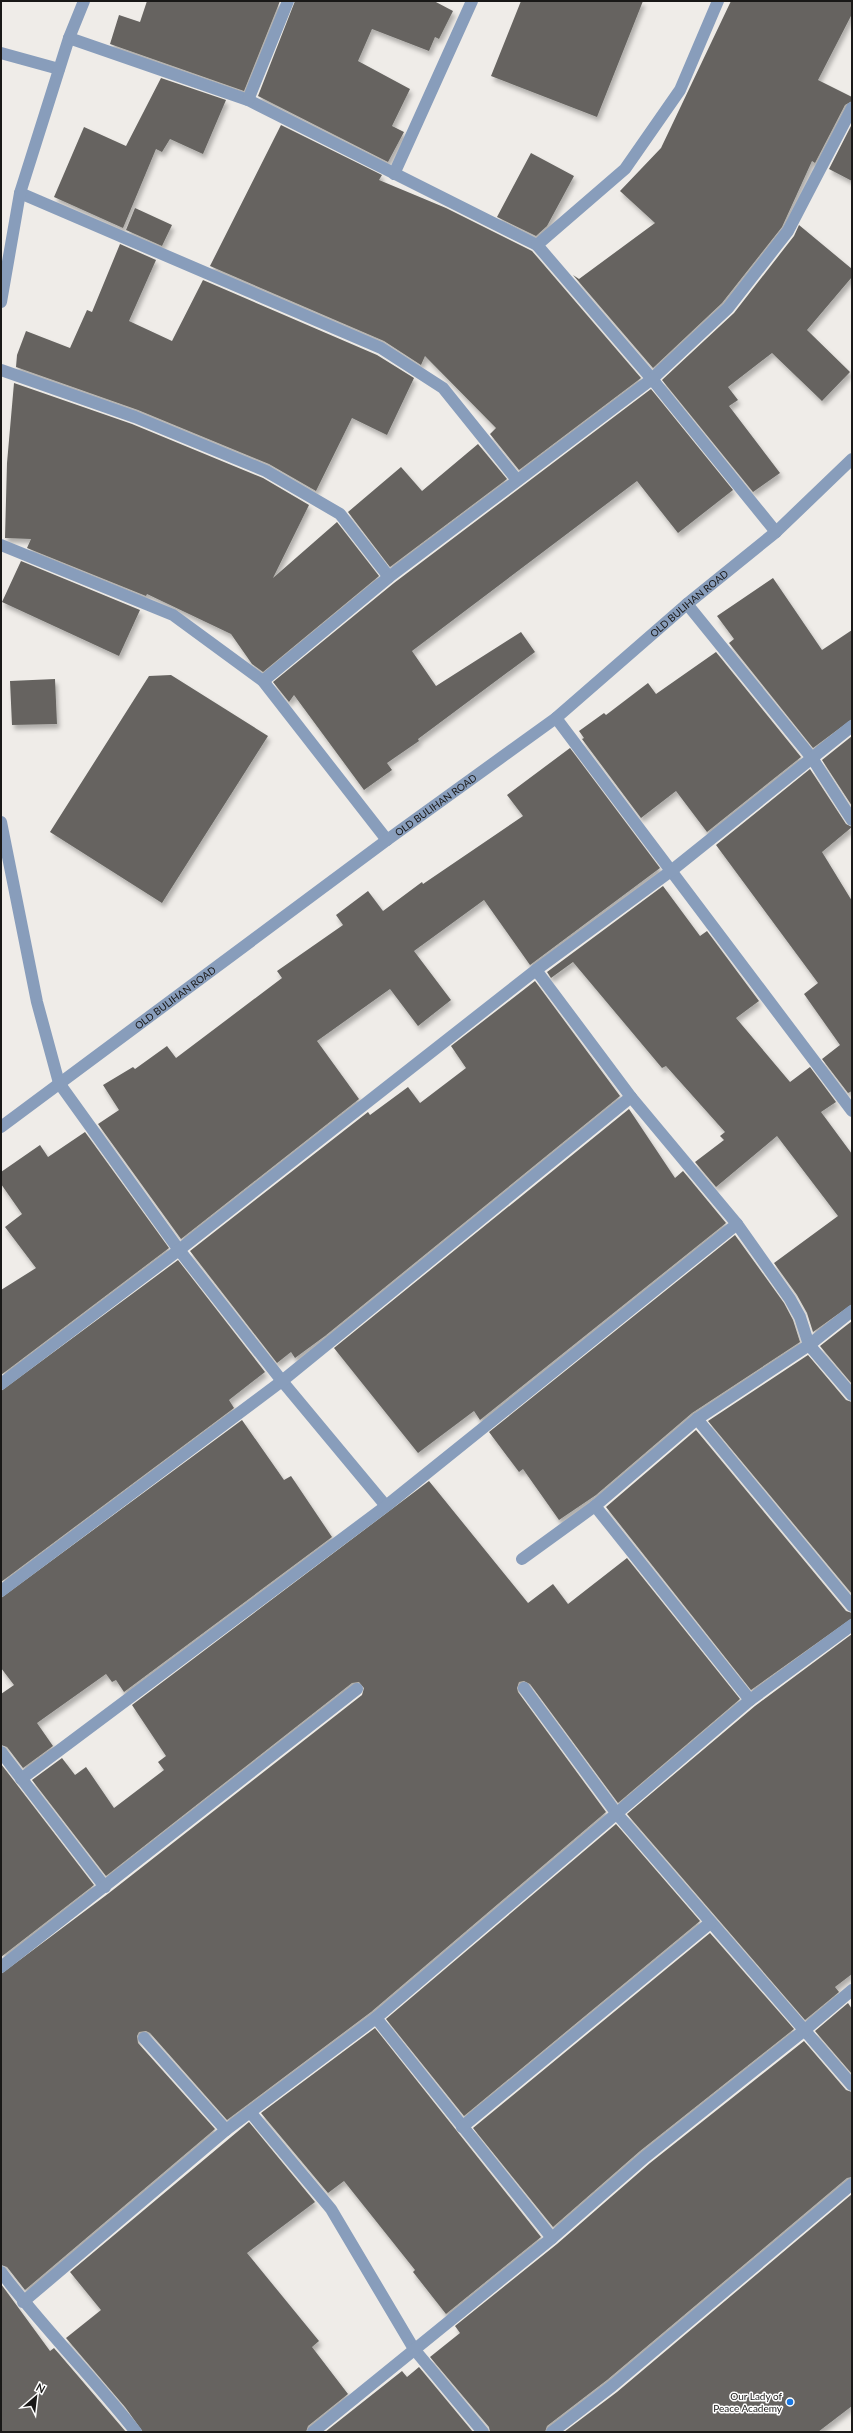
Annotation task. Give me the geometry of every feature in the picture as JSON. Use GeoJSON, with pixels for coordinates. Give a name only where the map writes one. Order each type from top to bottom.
{"type":"FeatureCollection","features":[{"type":"Feature","properties":{"kind":"street"},"geometry":{"type":"LineString","coordinates":[[1,302],[20,193],[69,38],[84,1]]}},
{"type":"Feature","properties":{"kind":"street"},"geometry":{"type":"LineString","coordinates":[[248,100],[288,1]]}},
{"type":"Feature","properties":{"kind":"street"},"geometry":{"type":"LineString","coordinates":[[394,174],[472,1]]}},
{"type":"Feature","properties":{"kind":"street"},"geometry":{"type":"LineString","coordinates":[[537,246],[625,168],[680,90],[718,1]]}},
{"type":"Feature","properties":{"kind":"street"},"geometry":{"type":"LineString","coordinates":[[69,38],[248,100],[537,246],[652,379],[776,532]]}},
{"type":"Feature","properties":{"kind":"street"},"geometry":{"type":"LineString","coordinates":[[1,52],[60,69]]}},
{"type":"Feature","properties":{"kind":"street"},"geometry":{"type":"LineString","coordinates":[[263,681],[389,578],[652,379],[728,308],[788,231],[852,108]]}},
{"type":"Feature","properties":{"kind":"street"},"geometry":{"type":"LineString","coordinates":[[20,193],[380,348],[443,388],[517,480]]}},
{"type":"Feature","properties":{"kind":"street"},"geometry":{"type":"LineString","coordinates":[[1,370],[135,417],[266,471],[340,514],[389,578]]}},
{"type":"Feature","properties":{"kind":"street","name":"OLD BULIHAN ROAD"},"geometry":{"type":"LineString","coordinates":[[1,1127],[388,840],[556,718],[687,604],[776,532],[852,460]]}},
{"type":"Feature","properties":{"kind":"street"},"geometry":{"type":"LineString","coordinates":[[1,544],[173,615],[263,681],[388,840]]}},
{"type":"Feature","properties":{"kind":"street"},"geometry":{"type":"LineString","coordinates":[[687,604],[812,758],[852,820]]}},
{"type":"Feature","properties":{"kind":"street"},"geometry":{"type":"LineString","coordinates":[[556,718],[852,1111]]}},
{"type":"Feature","properties":{"kind":"street"},"geometry":{"type":"LineString","coordinates":[[1,1384],[179,1250],[536,970],[671,871],[852,726]]}},
{"type":"Feature","properties":{"kind":"street"},"geometry":{"type":"LineString","coordinates":[[1,822],[37,1002],[59,1083],[179,1250],[282,1381],[386,1506]]}},
{"type":"Feature","properties":{"kind":"street"},"geometry":{"type":"LineString","coordinates":[[536,970],[631,1097],[737,1224],[790,1299],[800,1317],[809,1345],[852,1395]]}},
{"type":"Feature","properties":{"kind":"street"},"geometry":{"type":"LineString","coordinates":[[1,1591],[282,1381],[631,1097]]}},
{"type":"Feature","properties":{"kind":"street"},"geometry":{"type":"LineString","coordinates":[[21,1779],[386,1506],[737,1224]]}},
{"type":"Feature","properties":{"kind":"street"},"geometry":{"type":"LineString","coordinates":[[522,1559],[595,1506],[697,1419],[809,1345],[852,1311]]}},
{"type":"Feature","properties":{"kind":"street"},"geometry":{"type":"LineString","coordinates":[[697,1419],[852,1606]]}},
{"type":"Feature","properties":{"kind":"street"},"geometry":{"type":"LineString","coordinates":[[595,1506],[750,1700]]}},
{"type":"Feature","properties":{"kind":"street"},"geometry":{"type":"LineString","coordinates":[[23,2302],[226,2130],[376,2018],[750,1700],[852,1626]]}},
{"type":"Feature","properties":{"kind":"street"},"geometry":{"type":"LineString","coordinates":[[524,1688],[617,1814],[710,1923],[806,2029],[852,2085]]}},
{"type":"Feature","properties":{"kind":"street"},"geometry":{"type":"LineString","coordinates":[[1,1967],[357,1689]]}},
{"type":"Feature","properties":{"kind":"street"},"geometry":{"type":"LineString","coordinates":[[1,1752],[105,1887]]}},
{"type":"Feature","properties":{"kind":"street"},"geometry":{"type":"LineString","coordinates":[[462,2126],[710,1923]]}},
{"type":"Feature","properties":{"kind":"street"},"geometry":{"type":"LineString","coordinates":[[313,2432],[552,2238],[645,2157],[806,2029],[852,1990]]}},
{"type":"Feature","properties":{"kind":"street"},"geometry":{"type":"LineString","coordinates":[[376,2018],[552,2238]]}},
{"type":"Feature","properties":{"kind":"street"},"geometry":{"type":"LineString","coordinates":[[144,2038],[226,2130]]}},
{"type":"Feature","properties":{"kind":"street"},"geometry":{"type":"LineString","coordinates":[[250,2112],[331,2209],[414,2349],[483,2432]]}},
{"type":"Feature","properties":{"kind":"street"},"geometry":{"type":"LineString","coordinates":[[552,2432],[612,2386],[852,2184]]}},
{"type":"Feature","properties":{"kind":"street"},"geometry":{"type":"LineString","coordinates":[[1,2272],[23,2302],[101,2388],[136,2432]]}},
{"type":"Feature","properties":{"kind":"building"},"geometry":{"type":"Polygon","coordinates":[[[147,1],[280,1],[244,91],[110,44],[119,15],[140,22],[147,1]]]}},
{"type":"Feature","properties":{"kind":"building"},"geometry":{"type":"Polygon","coordinates":[[[295,1],[434,1],[453,11],[439,39],[435,37],[429,51],[372,29],[358,61],[410,89],[392,126],[404,132],[388,162],[258,96],[295,1]]]}},
{"type":"Feature","properties":{"kind":"building"},"geometry":{"type":"Polygon","coordinates":[[[521,1],[643,1],[597,117],[491,76],[521,1]]]}},
{"type":"Feature","properties":{"kind":"building"},"geometry":{"type":"Polygon","coordinates":[[[731,1],[852,1],[852,14],[818,80],[852,97],[852,101],[845,105],[815,163],[812,161],[782,227],[722,303],[653,368],[573,275],[579,279],[655,223],[620,191],[661,148],[731,1]]]}},
{"type":"Feature","properties":{"kind":"building"},"geometry":{"type":"Polygon","coordinates":[[[161,78],[226,100],[203,154],[170,139],[162,152],[156,149],[123,228],[54,197],[84,127],[126,146],[161,78]]]}},
{"type":"Feature","properties":{"kind":"building"},"geometry":{"type":"Polygon","coordinates":[[[852,124],[852,181],[829,169],[852,124]]]}},
{"type":"Feature","properties":{"kind":"building"},"geometry":{"type":"Polygon","coordinates":[[[281,125],[382,175],[379,180],[446,208],[532,251],[641,378],[519,470],[490,434],[496,428],[425,356],[421,365],[384,341],[210,266],[281,125]]]}},
{"type":"Feature","properties":{"kind":"building"},"geometry":{"type":"Polygon","coordinates":[[[531,153],[574,176],[547,226],[536,236],[497,217],[531,153]]]}},
{"type":"Feature","properties":{"kind":"building"},"geometry":{"type":"Polygon","coordinates":[[[135,208],[172,225],[162,246],[126,230],[135,208]]]}},
{"type":"Feature","properties":{"kind":"building"},"geometry":{"type":"Polygon","coordinates":[[[799,225],[852,269],[852,277],[807,330],[850,372],[822,401],[772,353],[728,387],[738,400],[729,406],[780,473],[753,492],[662,380],[734,313],[794,236],[799,225]]]}},
{"type":"Feature","properties":{"kind":"building"},"geometry":{"type":"Polygon","coordinates":[[[120,244],[156,260],[129,321],[172,341],[203,280],[377,355],[414,378],[387,435],[352,418],[316,491],[269,464],[138,410],[16,367],[17,355],[26,331],[70,348],[87,310],[92,312],[120,244]]]}},
{"type":"Feature","properties":{"kind":"building"},"geometry":{"type":"Polygon","coordinates":[[[14,383],[132,424],[263,478],[309,505],[273,578],[337,522],[379,576],[263,672],[252,664],[231,634],[147,594],[146,596],[27,548],[31,539],[5,538],[7,463],[14,383]]]}},
{"type":"Feature","properties":{"kind":"building"},"geometry":{"type":"Polygon","coordinates":[[[651,389],[733,490],[678,533],[637,481],[412,651],[436,686],[521,632],[535,652],[418,739],[419,741],[387,763],[392,770],[364,790],[294,695],[289,702],[273,682],[394,583],[651,389]]]}},
{"type":"Feature","properties":{"kind":"building"},"geometry":{"type":"Polygon","coordinates":[[[478,444],[507,479],[390,567],[348,512],[401,467],[422,491],[478,444]]]}},
{"type":"Feature","properties":{"kind":"building"},"geometry":{"type":"Polygon","coordinates":[[[21,561],[140,610],[119,656],[2,602],[21,561]]]}},
{"type":"Feature","properties":{"kind":"building"},"geometry":{"type":"Polygon","coordinates":[[[773,578],[822,650],[852,630],[852,719],[813,748],[729,643],[734,639],[717,616],[773,578]]]}},
{"type":"Feature","properties":{"kind":"building"},"geometry":{"type":"Polygon","coordinates":[[[716,652],[801,757],[707,832],[676,791],[641,818],[582,739],[584,738],[579,731],[604,713],[606,715],[648,683],[656,694],[716,652]]]}},
{"type":"Feature","properties":{"kind":"building"},"geometry":{"type":"Polygon","coordinates":[[[171,675],[268,736],[162,903],[50,832],[149,676],[171,675]]]}},
{"type":"Feature","properties":{"kind":"building"},"geometry":{"type":"Polygon","coordinates":[[[55,679],[57,724],[12,725],[10,681],[55,679]]]}},
{"type":"Feature","properties":{"kind":"building"},"geometry":{"type":"Polygon","coordinates":[[[852,736],[852,806],[822,760],[852,736]]]}},
{"type":"Feature","properties":{"kind":"building"},"geometry":{"type":"Polygon","coordinates":[[[570,748],[660,868],[530,965],[484,900],[414,951],[451,1000],[418,1026],[390,989],[317,1041],[359,1099],[181,1239],[98,1124],[119,1110],[103,1085],[133,1067],[135,1069],[167,1046],[176,1058],[282,978],[277,971],[343,925],[336,915],[368,891],[383,911],[422,882],[423,884],[523,816],[507,795],[570,748]]]}},
{"type":"Feature","properties":{"kind":"building"},"geometry":{"type":"Polygon","coordinates":[[[810,769],[846,824],[852,827],[822,852],[852,901],[852,1091],[848,1093],[822,1059],[840,1045],[804,994],[818,983],[716,845],[810,769]]]}},
{"type":"Feature","properties":{"kind":"building"},"geometry":{"type":"Polygon","coordinates":[[[663,886],[700,936],[707,931],[759,1001],[736,1018],[790,1082],[810,1067],[836,1102],[821,1112],[852,1154],[852,1304],[813,1332],[807,1313],[797,1295],[774,1263],[838,1216],[777,1136],[716,1187],[695,1162],[724,1140],[720,1136],[725,1132],[666,1066],[662,1068],[573,962],[551,978],[547,972],[663,886]]]}},
{"type":"Feature","properties":{"kind":"building"},"geometry":{"type":"Polygon","coordinates":[[[535,981],[620,1096],[325,1336],[295,1358],[291,1352],[277,1363],[190,1251],[368,1112],[370,1115],[408,1087],[420,1103],[466,1068],[451,1046],[535,981]]]}},
{"type":"Feature","properties":{"kind":"building"},"geometry":{"type":"Polygon","coordinates":[[[629,1109],[675,1178],[683,1171],[726,1223],[480,1420],[474,1411],[418,1453],[334,1348],[629,1109]]]}},
{"type":"Feature","properties":{"kind":"building"},"geometry":{"type":"Polygon","coordinates":[[[85,1132],[169,1248],[1,1375],[1,1290],[36,1268],[5,1227],[22,1214],[1,1184],[1,1172],[40,1145],[48,1157],[85,1132]]]}},
{"type":"Feature","properties":{"kind":"building"},"geometry":{"type":"Polygon","coordinates":[[[735,1235],[784,1303],[793,1320],[800,1342],[692,1413],[596,1495],[559,1520],[523,1469],[519,1472],[489,1432],[735,1235]]]}},
{"type":"Feature","properties":{"kind":"building"},"geometry":{"type":"Polygon","coordinates":[[[178,1260],[265,1372],[229,1400],[234,1408],[1,1582],[1,1391],[178,1260]]]}},
{"type":"Feature","properties":{"kind":"building"},"geometry":{"type":"Polygon","coordinates":[[[852,1321],[852,1384],[820,1346],[852,1321]]]}},
{"type":"Feature","properties":{"kind":"building"},"geometry":{"type":"Polygon","coordinates":[[[808,1355],[846,1400],[852,1402],[852,1594],[708,1421],[808,1355]]]}},
{"type":"Feature","properties":{"kind":"building"},"geometry":{"type":"Polygon","coordinates":[[[242,1420],[284,1480],[291,1476],[332,1537],[124,1692],[116,1680],[112,1682],[106,1674],[37,1723],[53,1746],[23,1768],[7,1747],[1,1745],[1,1694],[14,1685],[1,1668],[1,1598],[242,1420]]]}},
{"type":"Feature","properties":{"kind":"building"},"geometry":{"type":"Polygon","coordinates":[[[696,1430],[846,1611],[852,1613],[852,1618],[751,1690],[606,1507],[696,1430]]]}},
{"type":"Feature","properties":{"kind":"building"},"geometry":{"type":"Polygon","coordinates":[[[429,1481],[528,1603],[553,1584],[568,1604],[627,1558],[740,1699],[618,1803],[530,1684],[524,1681],[519,1682],[517,1688],[518,1692],[606,1812],[371,2012],[227,2120],[150,2033],[146,2031],[139,2032],[137,2036],[138,2043],[215,2129],[25,2290],[7,2267],[1,2265],[1,1974],[109,1893],[362,1695],[364,1688],[359,1682],[352,1683],[106,1876],[32,1780],[62,1758],[75,1775],[86,1767],[114,1808],[164,1770],[158,1762],[166,1756],[132,1705],[429,1481]]]}},
{"type":"Feature","properties":{"kind":"building"},"geometry":{"type":"Polygon","coordinates":[[[852,1634],[852,1974],[835,1987],[839,1992],[805,2020],[627,1814],[755,1706],[852,1634]]]}},
{"type":"Feature","properties":{"kind":"building"},"geometry":{"type":"Polygon","coordinates":[[[1,1764],[94,1885],[1,1957],[1,1764]]]}},
{"type":"Feature","properties":{"kind":"building"},"geometry":{"type":"Polygon","coordinates":[[[616,1824],[700,1921],[464,2116],[386,2019],[616,1824]]]}},
{"type":"Feature","properties":{"kind":"building"},"geometry":{"type":"Polygon","coordinates":[[[710,1933],[794,2029],[640,2151],[553,2227],[473,2128],[710,1933]]]}},
{"type":"Feature","properties":{"kind":"building"},"geometry":{"type":"Polygon","coordinates":[[[848,2003],[852,2009],[852,2074],[815,2031],[848,2003]]]}},
{"type":"Feature","properties":{"kind":"building"},"geometry":{"type":"Polygon","coordinates":[[[375,2028],[541,2237],[446,2314],[413,2272],[415,2270],[344,2181],[328,2193],[261,2113],[375,2028]]]}},
{"type":"Feature","properties":{"kind":"building"},"geometry":{"type":"Polygon","coordinates":[[[804,2041],[846,2090],[852,2092],[852,2177],[847,2178],[607,2380],[547,2426],[545,2432],[490,2432],[489,2427],[430,2357],[460,2333],[455,2326],[557,2244],[650,2163],[804,2041]]]}},
{"type":"Feature","properties":{"kind":"building"},"geometry":{"type":"Polygon","coordinates":[[[249,2122],[315,2202],[247,2253],[319,2341],[312,2347],[348,2394],[308,2426],[306,2432],[143,2432],[125,2407],[66,2338],[101,2310],[70,2272],[249,2122]]]}},
{"type":"Feature","properties":{"kind":"building"},"geometry":{"type":"Polygon","coordinates":[[[852,2194],[852,2406],[818,2432],[564,2432],[617,2392],[852,2194]]]}},
{"type":"Feature","properties":{"kind":"building"},"geometry":{"type":"Polygon","coordinates":[[[1,2284],[50,2351],[54,2348],[126,2432],[1,2432],[1,2284]]]}},
{"type":"Feature","properties":{"kind":"building"},"geometry":{"type":"Polygon","coordinates":[[[419,2367],[473,2432],[325,2432],[402,2371],[407,2377],[419,2367]]]}},
{"type":"Feature","properties":{"kind":"place","name":"Our Lady of Peace Academy"},"geometry":{"type":"Point","coordinates":[790,2402]}}]}
